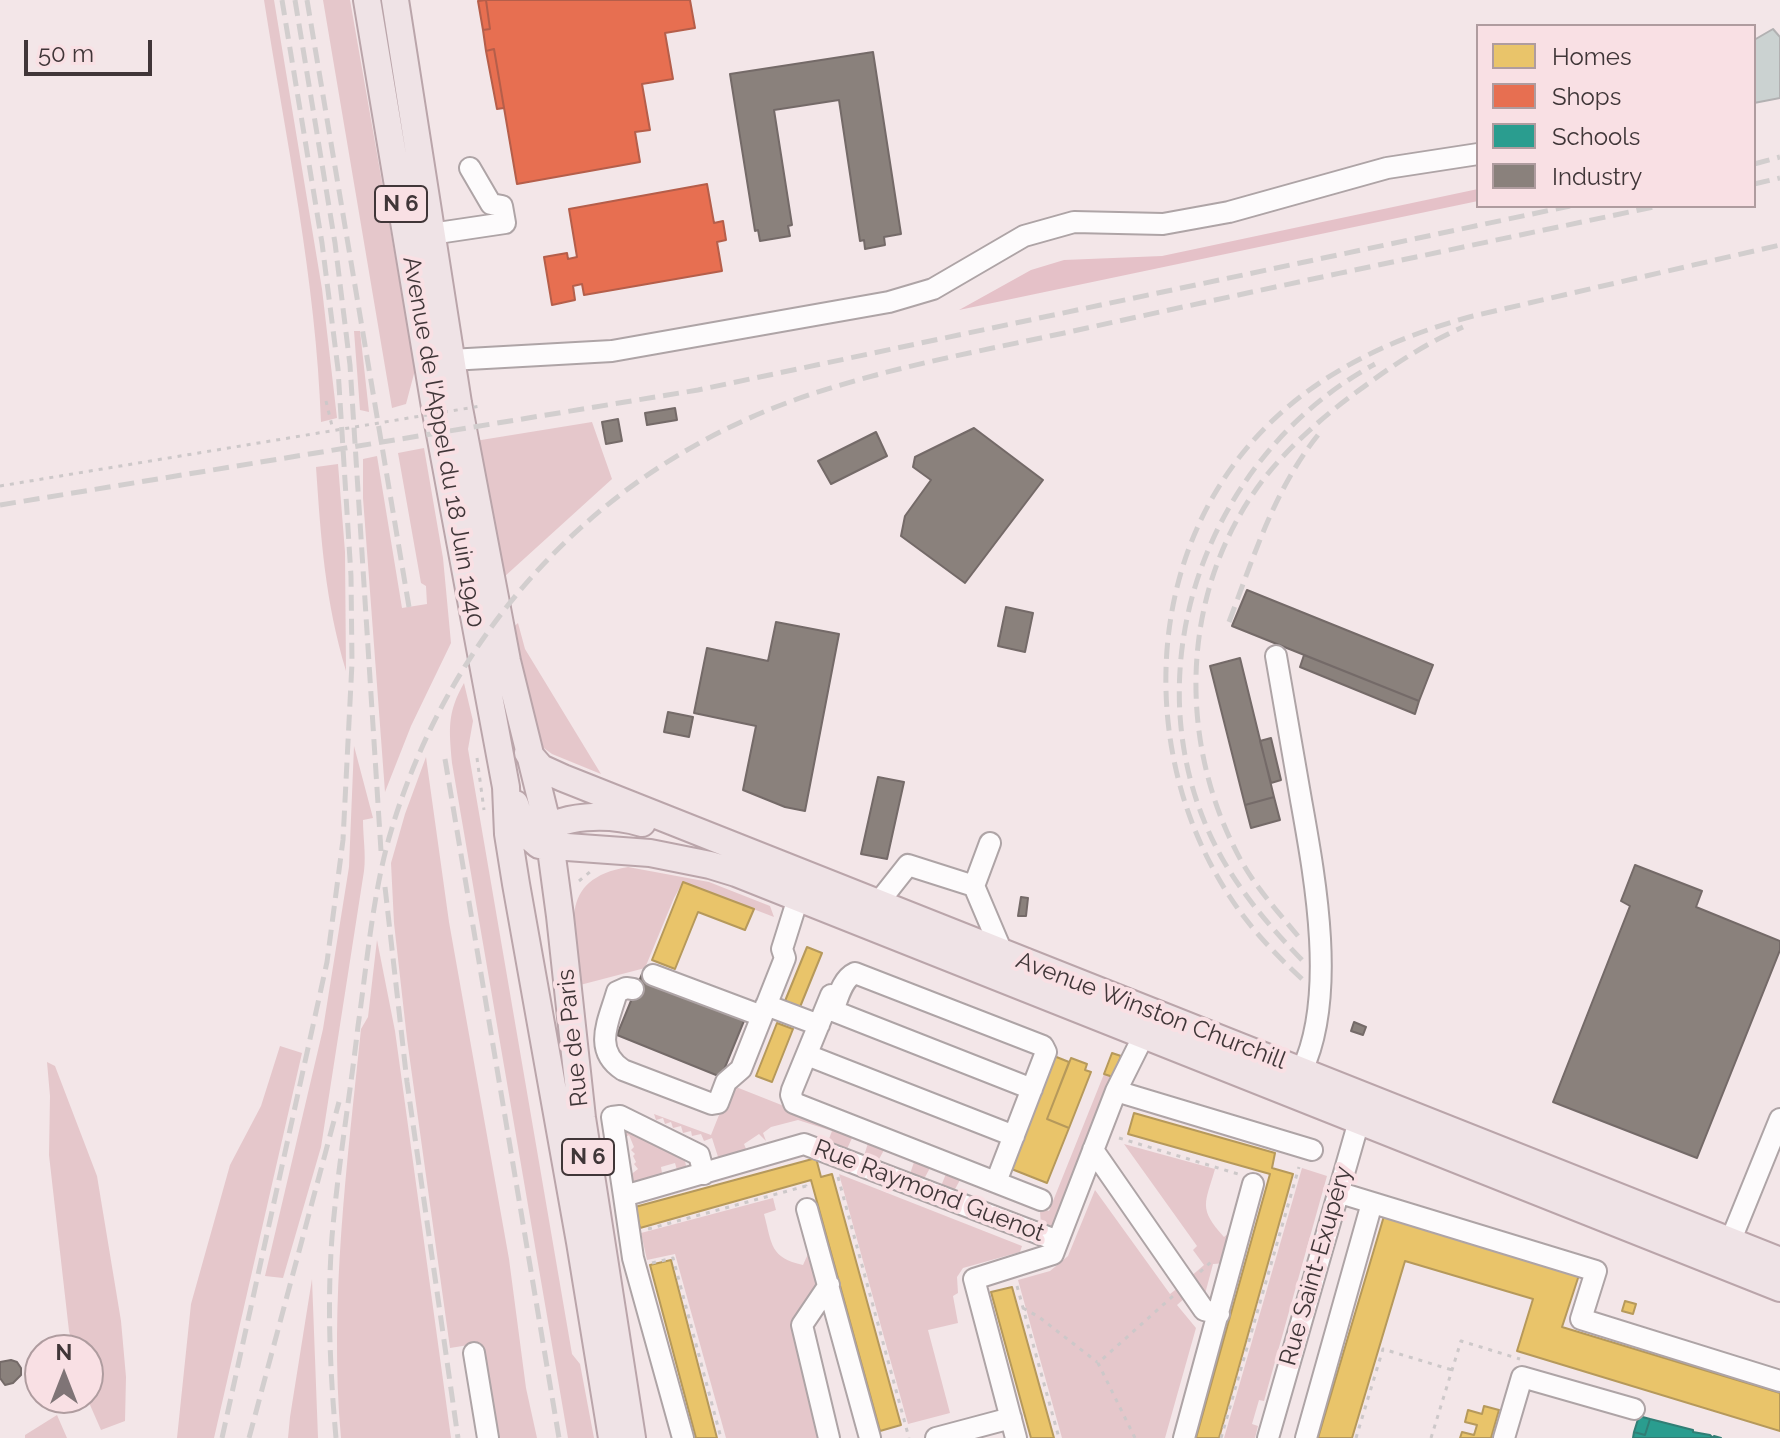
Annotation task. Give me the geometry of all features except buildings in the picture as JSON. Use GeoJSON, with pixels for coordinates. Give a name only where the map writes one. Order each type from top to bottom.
{"type":"FeatureCollection","features":[{"type":"Feature","properties":{"kind":"main road","name":"Avenue de l'Appel du 18 Juin 1940"},"geometry":{"type":"LineString","coordinates":[[367,0],[435,407],[506,787],[508,834],[516,884]]}},
{"type":"Feature","properties":{"kind":"main road","name":"N 6"},"geometry":{"type":"LineString","coordinates":[[395,0],[450,360],[507,661],[544,839],[564,881]]}},
{"type":"Feature","properties":{"kind":"main road","name":"Avenue Winston Churchill"},"geometry":{"type":"LineString","coordinates":[[528,753],[541,768],[555,775],[1779,1260]]}},
{"type":"Feature","properties":{"kind":"main road"},"geometry":{"type":"LineString","coordinates":[[506,787],[525,833],[544,839]]}},
{"type":"Feature","properties":{"kind":"main road"},"geometry":{"type":"LineString","coordinates":[[516,884],[518,868],[544,839],[597,816],[613,817],[761,857]]}},
{"type":"Feature","properties":{"kind":"main road","name":"Avenue Winston Churchill"},"geometry":{"type":"LineString","coordinates":[[544,839],[678,857],[736,873],[1780,1288]]}},
{"type":"Feature","properties":{"kind":"main road","name":"Rue de Paris"},"geometry":{"type":"LineString","coordinates":[[564,881],[582,1118],[632,1438]]}},
{"type":"Feature","properties":{"kind":"main road","name":"Rue de Paris"},"geometry":{"type":"LineString","coordinates":[[516,884],[612,1438]]}},
{"type":"Feature","properties":{"kind":"street"},"geometry":{"type":"LineString","coordinates":[[450,360],[612,351],[889,302],[933,289],[1024,236],[1063,224],[1163,224],[1229,212],[1387,168],[1476,154]]}},
{"type":"Feature","properties":{"kind":"street"},"geometry":{"type":"LineString","coordinates":[[431,234],[505,223],[502,206],[491,204],[470,168]]}},
{"type":"Feature","properties":{"kind":"street"},"geometry":{"type":"LineString","coordinates":[[1276,656],[1317,900],[1321,971],[1313,1048],[1302,1070]]}},
{"type":"Feature","properties":{"kind":"street"},"geometry":{"type":"LineString","coordinates":[[990,843],[974,886],[1002,952]]}},
{"type":"Feature","properties":{"kind":"street"},"geometry":{"type":"LineString","coordinates":[[878,903],[908,865],[974,886]]}},
{"type":"Feature","properties":{"kind":"street"},"geometry":{"type":"LineString","coordinates":[[633,989],[617,992],[604,1035],[604,1045],[613,1064],[712,1104],[718,1103],[726,1082],[741,1069],[785,958],[782,949],[798,898]]}},
{"type":"Feature","properties":{"kind":"street"},"geometry":{"type":"LineString","coordinates":[[996,1182],[1046,1052],[1043,1046],[855,973],[849,976],[827,1009],[807,1055],[792,1090],[794,1103],[1041,1200]]}},
{"type":"Feature","properties":{"kind":"street"},"geometry":{"type":"LineString","coordinates":[[653,975],[764,1011],[827,1009],[1032,1089]]}},
{"type":"Feature","properties":{"kind":"street"},"geometry":{"type":"LineString","coordinates":[[936,1438],[1014,1428],[974,1279],[1053,1254],[1116,1091],[1144,1035]]}},
{"type":"Feature","properties":{"kind":"street"},"geometry":{"type":"LineString","coordinates":[[807,1055],[1014,1136]]}},
{"type":"Feature","properties":{"kind":"street"},"geometry":{"type":"LineString","coordinates":[[1116,1091],[1308,1149]]}},
{"type":"Feature","properties":{"kind":"street","name":"Rue Saint-Exupéry"},"geometry":{"type":"LineString","coordinates":[[1268,1438],[1367,1095]]}},
{"type":"Feature","properties":{"kind":"street"},"geometry":{"type":"LineString","coordinates":[[683,1438],[635,1267],[612,1117],[620,1116],[699,1155],[704,1174]]}},
{"type":"Feature","properties":{"kind":"street"},"geometry":{"type":"LineString","coordinates":[[1730,1242],[1780,1121]]}},
{"type":"Feature","properties":{"kind":"street"},"geometry":{"type":"LineString","coordinates":[[1096,1141],[1204,1310],[1219,1314]]}},
{"type":"Feature","properties":{"kind":"street","name":"Rue Raymond Guenot"},"geometry":{"type":"LineString","coordinates":[[624,1196],[804,1144],[1058,1241]]}},
{"type":"Feature","properties":{"kind":"street"},"geometry":{"type":"LineString","coordinates":[[1184,1438],[1253,1184]]}},
{"type":"Feature","properties":{"kind":"street"},"geometry":{"type":"LineString","coordinates":[[1337,1192],[1596,1271],[1581,1319],[1780,1381]]}},
{"type":"Feature","properties":{"kind":"street"},"geometry":{"type":"LineString","coordinates":[[1306,1438],[1372,1203]]}},
{"type":"Feature","properties":{"kind":"street"},"geometry":{"type":"LineString","coordinates":[[807,1209],[870,1438]]}},
{"type":"Feature","properties":{"kind":"street"},"geometry":{"type":"LineString","coordinates":[[829,1285],[802,1325],[829,1438]]}},
{"type":"Feature","properties":{"kind":"street"},"geometry":{"type":"LineString","coordinates":[[474,1353],[488,1438]]}},
{"type":"Feature","properties":{"kind":"street"},"geometry":{"type":"LineString","coordinates":[[1504,1438],[1522,1377],[1634,1409]]}},
{"type":"Feature","properties":{"kind":"path"},"geometry":{"type":"LineString","coordinates":[[326,401],[333,430]]}},
{"type":"Feature","properties":{"kind":"path"},"geometry":{"type":"LineString","coordinates":[[0,486],[481,404]]}},
{"type":"Feature","properties":{"kind":"path"},"geometry":{"type":"LineString","coordinates":[[564,881],[595,869]]}},
{"type":"Feature","properties":{"kind":"path"},"geometry":{"type":"LineString","coordinates":[[1096,1141],[1252,1179],[1253,1184]]}},
{"type":"Feature","properties":{"kind":"path"},"geometry":{"type":"LineString","coordinates":[[1221,1438],[1308,1149]]}},
{"type":"Feature","properties":{"kind":"path"},"geometry":{"type":"LineString","coordinates":[[832,1154],[909,1438]]}},
{"type":"Feature","properties":{"kind":"path"},"geometry":{"type":"LineString","coordinates":[[629,1234],[806,1186],[807,1209]]}},
{"type":"Feature","properties":{"kind":"path"},"geometry":{"type":"LineString","coordinates":[[1098,1363],[1239,1237]]}},
{"type":"Feature","properties":{"kind":"path"},"geometry":{"type":"LineString","coordinates":[[635,1267],[673,1258],[721,1438]]}},
{"type":"Feature","properties":{"kind":"path"},"geometry":{"type":"LineString","coordinates":[[1011,1267],[1059,1438]]}},
{"type":"Feature","properties":{"kind":"path"},"geometry":{"type":"LineString","coordinates":[[1023,1308],[1098,1363],[1135,1438]]}},
{"type":"Feature","properties":{"kind":"path"},"geometry":{"type":"LineString","coordinates":[[1431,1438],[1461,1341],[1520,1359]]}},
{"type":"Feature","properties":{"kind":"path"},"geometry":{"type":"LineString","coordinates":[[1356,1438],[1383,1349],[1452,1370]]}},
{"type":"Feature","properties":{"kind":"shaded area"},"geometry":{"type":"Polygon","coordinates":[[[264,0],[274,0],[322,289],[337,418],[321,422],[307,263],[264,0]]]}},
{"type":"Feature","properties":{"kind":"shaded area"},"geometry":{"type":"Polygon","coordinates":[[[323,0],[350,0],[415,370],[406,404],[392,408],[323,0]]]}},
{"type":"Feature","properties":{"kind":"shaded area"},"geometry":{"type":"Polygon","coordinates":[[[1476,189],[1476,201],[959,310],[1031,270],[1064,260],[1162,256],[1476,189]]]}},
{"type":"Feature","properties":{"kind":"shaded area"},"geometry":{"type":"Polygon","coordinates":[[[354,331],[360,331],[369,412],[360,410],[354,331]]]}},
{"type":"Feature","properties":{"kind":"shaded area"},"geometry":{"type":"Polygon","coordinates":[[[592,422],[612,479],[504,577],[475,441],[592,422]]]}},
{"type":"Feature","properties":{"kind":"shaded area"},"geometry":{"type":"Polygon","coordinates":[[[424,448],[443,558],[451,643],[411,726],[385,792],[363,498],[363,459],[377,456],[402,608],[427,604],[426,586],[421,583],[398,453],[424,448]]]}},
{"type":"Feature","properties":{"kind":"shaded area"},"geometry":{"type":"Polygon","coordinates":[[[338,464],[345,552],[346,671],[329,594],[316,467],[338,464]]]}},
{"type":"Feature","properties":{"kind":"shaded area"},"geometry":{"type":"Polygon","coordinates":[[[518,623],[525,649],[601,774],[552,754],[541,746],[510,630],[518,623]]]}},
{"type":"Feature","properties":{"kind":"shaded area"},"geometry":{"type":"Polygon","coordinates":[[[464,683],[473,721],[468,749],[572,1354],[580,1364],[594,1438],[568,1438],[452,763],[450,722],[464,683]]]}},
{"type":"Feature","properties":{"kind":"shaded area"},"geometry":{"type":"Polygon","coordinates":[[[354,746],[373,818],[363,820],[364,871],[321,1147],[283,1278],[265,1276],[323,1029],[349,867],[354,746]]]}},
{"type":"Feature","properties":{"kind":"shaded area"},"geometry":{"type":"Polygon","coordinates":[[[426,757],[449,922],[509,1259],[526,1388],[537,1438],[499,1438],[481,1343],[450,1348],[407,1039],[394,923],[391,863],[426,757]]]}},
{"type":"Feature","properties":{"kind":"shaded area"},"geometry":{"type":"Polygon","coordinates":[[[628,867],[709,882],[770,906],[774,917],[683,882],[645,968],[580,985],[574,927],[580,895],[589,883],[605,873],[628,867]]]}},
{"type":"Feature","properties":{"kind":"shaded area"},"geometry":{"type":"Polygon","coordinates":[[[377,940],[395,1031],[451,1438],[341,1438],[337,1335],[341,1233],[361,1029],[368,1017],[377,940]]]}},
{"type":"Feature","properties":{"kind":"shaded area"},"geometry":{"type":"Polygon","coordinates":[[[280,1046],[302,1053],[214,1438],[177,1438],[191,1304],[230,1165],[261,1106],[280,1046]]]}},
{"type":"Feature","properties":{"kind":"shaded area"},"geometry":{"type":"Polygon","coordinates":[[[47,1062],[55,1066],[97,1176],[121,1321],[126,1377],[125,1421],[101,1430],[94,1414],[104,1414],[104,1334],[70,1334],[69,1331],[49,1155],[47,1062]]]}},
{"type":"Feature","properties":{"kind":"shaded area"},"geometry":{"type":"Polygon","coordinates":[[[1104,1074],[1112,1076],[1050,1230],[1041,1226],[1040,1211],[960,1180],[954,1191],[941,1186],[946,1174],[930,1168],[924,1179],[910,1174],[914,1162],[884,1150],[878,1161],[864,1156],[868,1143],[852,1138],[847,1149],[827,1144],[832,1131],[798,1120],[771,1127],[763,1133],[766,1141],[759,1134],[744,1144],[749,1156],[719,1160],[712,1138],[704,1141],[701,1134],[692,1136],[691,1131],[683,1133],[681,1126],[673,1128],[671,1122],[665,1124],[663,1118],[656,1120],[654,1114],[711,1135],[731,1085],[1049,1211],[1104,1074]]]}},
{"type":"Feature","properties":{"kind":"shaded area"},"geometry":{"type":"Polygon","coordinates":[[[623,1126],[683,1152],[687,1170],[684,1174],[682,1169],[677,1170],[675,1163],[661,1167],[658,1180],[631,1187],[625,1179],[638,1169],[634,1164],[635,1154],[631,1150],[634,1147],[629,1135],[619,1142],[623,1126]]]}},
{"type":"Feature","properties":{"kind":"shaded area"},"geometry":{"type":"Polygon","coordinates":[[[1124,1144],[1215,1169],[1207,1198],[1207,1212],[1224,1237],[1234,1229],[1227,1263],[1213,1264],[1205,1294],[1189,1278],[1204,1265],[1193,1250],[1197,1246],[1124,1144]]]}},
{"type":"Feature","properties":{"kind":"shaded area"},"geometry":{"type":"Polygon","coordinates":[[[1302,1168],[1327,1176],[1264,1401],[1259,1400],[1252,1424],[1258,1426],[1255,1438],[1224,1438],[1302,1168]]]}},
{"type":"Feature","properties":{"kind":"shaded area"},"geometry":{"type":"Polygon","coordinates":[[[839,1174],[1022,1246],[1020,1252],[963,1268],[957,1277],[958,1293],[953,1296],[958,1323],[928,1330],[950,1413],[908,1424],[839,1174]]]}},
{"type":"Feature","properties":{"kind":"shaded area"},"geometry":{"type":"Polygon","coordinates":[[[1095,1190],[1170,1294],[1179,1287],[1186,1297],[1177,1305],[1196,1328],[1165,1438],[1062,1438],[1018,1280],[1050,1271],[1068,1256],[1095,1190]]]}},
{"type":"Feature","properties":{"kind":"shaded area"},"geometry":{"type":"Polygon","coordinates":[[[773,1198],[776,1210],[764,1214],[774,1248],[784,1258],[803,1265],[808,1254],[813,1256],[820,1277],[795,1326],[823,1438],[726,1438],[675,1254],[647,1260],[641,1233],[773,1198]]]}},
{"type":"Feature","properties":{"kind":"shaded area"},"geometry":{"type":"Polygon","coordinates":[[[312,1279],[318,1438],[288,1438],[290,1417],[312,1279]]]}},
{"type":"Feature","properties":{"kind":"shaded area"},"geometry":{"type":"Polygon","coordinates":[[[57,1415],[67,1438],[25,1438],[25,1435],[57,1415]]]}},
{"type":"Feature","properties":{"kind":"railway"},"geometry":{"type":"LineString","coordinates":[[222,1438],[327,962],[343,840],[352,663],[351,576],[338,369],[322,243],[282,0]]}},
{"type":"Feature","properties":{"kind":"railway"},"geometry":{"type":"LineString","coordinates":[[295,0],[335,243],[350,365],[381,851]]}},
{"type":"Feature","properties":{"kind":"railway"},"geometry":{"type":"LineString","coordinates":[[307,0],[409,607]]}},
{"type":"Feature","properties":{"kind":"railway"},"geometry":{"type":"LineString","coordinates":[[1756,163],[1780,157]]}},
{"type":"Feature","properties":{"kind":"railway"},"geometry":{"type":"LineString","coordinates":[[1756,184],[1780,178]]}},
{"type":"Feature","properties":{"kind":"railway"},"geometry":{"type":"LineString","coordinates":[[0,505],[698,390],[1561,208]]}},
{"type":"Feature","properties":{"kind":"railway"},"geometry":{"type":"LineString","coordinates":[[336,1438],[330,1338],[332,1237],[370,932],[389,838],[415,764],[448,695],[489,631],[536,572],[591,519],[651,473],[717,433],[789,402],[862,379],[1301,281],[1648,208]]}},
{"type":"Feature","properties":{"kind":"railway"},"geometry":{"type":"LineString","coordinates":[[1302,979],[1263,940],[1238,908],[1199,840],[1178,779],[1167,716],[1167,652],[1177,588],[1197,528],[1229,472],[1271,422],[1293,403],[1340,370],[1391,344],[1473,316],[1780,245]]}},
{"type":"Feature","properties":{"kind":"railway"},"geometry":{"type":"LineString","coordinates":[[1298,936],[1243,864],[1221,817],[1206,768],[1197,717],[1196,666],[1203,616],[1216,566],[1237,520],[1266,476],[1289,450],[1355,393],[1414,352],[1463,327]]}},
{"type":"Feature","properties":{"kind":"railway"},"geometry":{"type":"LineString","coordinates":[[1302,960],[1260,913],[1231,874],[1194,792],[1181,722],[1182,651],[1197,582],[1224,516],[1264,457],[1314,405],[1375,364]]}},
{"type":"Feature","properties":{"kind":"railway"},"geometry":{"type":"LineString","coordinates":[[1229,622],[1277,501],[1318,435]]}},
{"type":"Feature","properties":{"kind":"railway"},"geometry":{"type":"LineString","coordinates":[[445,759],[559,1438]]}},
{"type":"Feature","properties":{"kind":"railway"},"geometry":{"type":"LineString","coordinates":[[385,887],[407,1082],[458,1438]]}},
{"type":"Feature","properties":{"kind":"railway"},"geometry":{"type":"LineString","coordinates":[[249,1438],[339,1102]]}}]}
